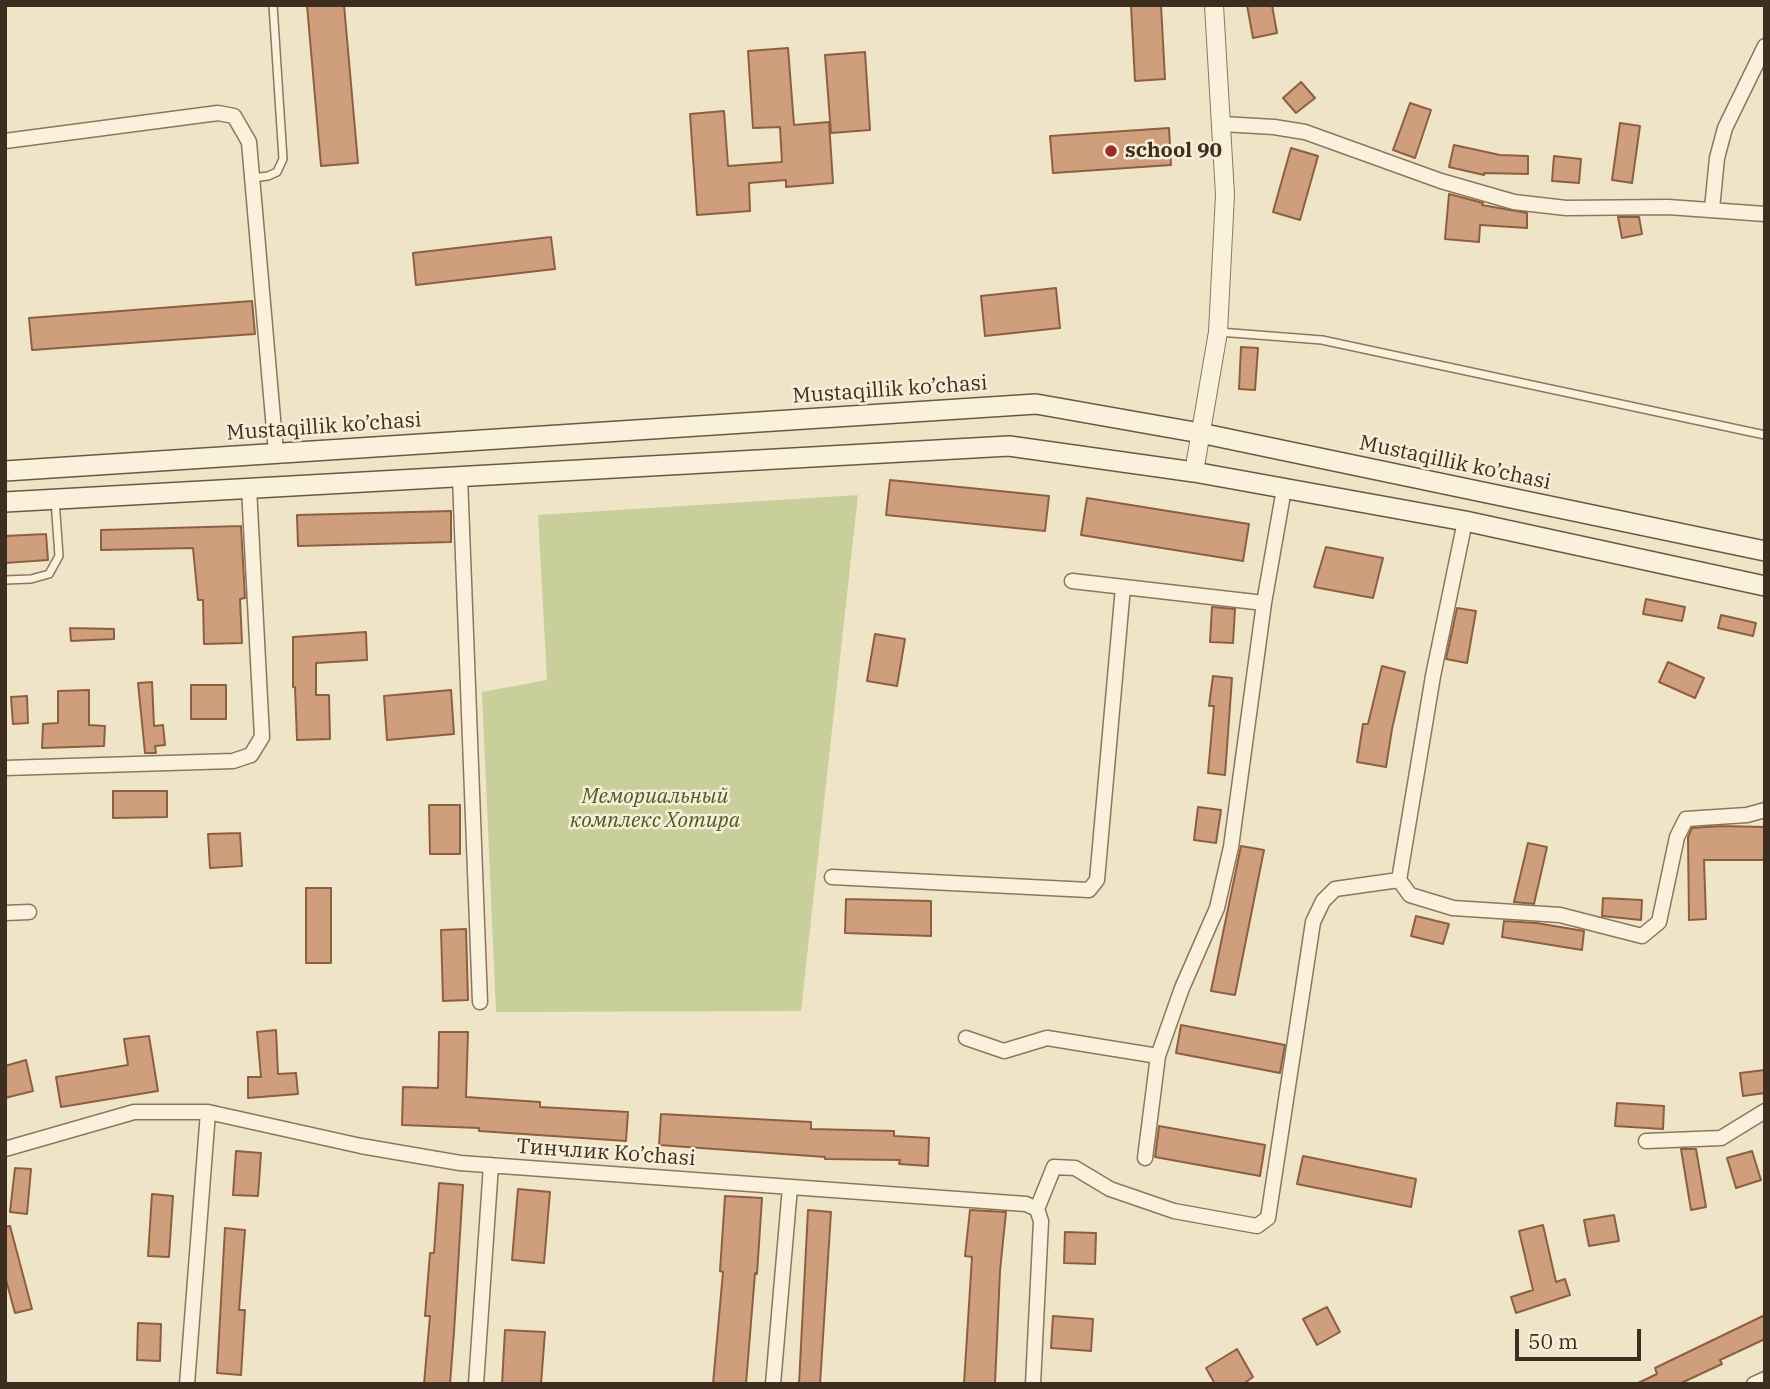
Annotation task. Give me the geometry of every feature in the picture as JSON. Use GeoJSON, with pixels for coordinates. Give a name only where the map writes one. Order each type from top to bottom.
{"type":"FeatureCollection","features":[{"type":"Feature","properties":{"kind":"main road","name":"Mustaqillik ko’chasi"},"geometry":{"type":"LineString","coordinates":[[5,471],[1036,404],[1200,433],[1765,551]]}},
{"type":"Feature","properties":{"kind":"main road"},"geometry":{"type":"LineString","coordinates":[[5,502],[1010,446],[1194,472],[1465,521],[1765,586]]}},
{"type":"Feature","properties":{"kind":"street"},"geometry":{"type":"LineString","coordinates":[[1194,472],[1218,332],[1225,195],[1214,5]]}},
{"type":"Feature","properties":{"kind":"street"},"geometry":{"type":"LineString","coordinates":[[1712,209],[1717,158],[1725,128],[1765,46]]}},
{"type":"Feature","properties":{"kind":"street"},"geometry":{"type":"LineString","coordinates":[[5,141],[218,113],[234,116],[249,142],[276,453]]}},
{"type":"Feature","properties":{"kind":"street"},"geometry":{"type":"LineString","coordinates":[[1222,124],[1305,132],[1441,181],[1514,202],[1566,208],[1668,207],[1765,214]]}},
{"type":"Feature","properties":{"kind":"street"},"geometry":{"type":"LineString","coordinates":[[460,477],[480,1002]]}},
{"type":"Feature","properties":{"kind":"street"},"geometry":{"type":"LineString","coordinates":[[5,768],[233,761],[251,755],[262,737],[249,488]]}},
{"type":"Feature","properties":{"kind":"street"},"geometry":{"type":"LineString","coordinates":[[1145,1158],[1158,1056],[1182,988],[1217,908],[1231,847],[1264,603],[1284,489]]}},
{"type":"Feature","properties":{"kind":"street"},"geometry":{"type":"LineString","coordinates":[[1465,521],[1433,676],[1399,880],[1410,895],[1452,908],[1560,915],[1642,936],[1659,922],[1677,837],[1686,818],[1747,815],[1765,810]]}},
{"type":"Feature","properties":{"kind":"street"},"geometry":{"type":"LineString","coordinates":[[1072,581],[1264,603]]}},
{"type":"Feature","properties":{"kind":"street"},"geometry":{"type":"LineString","coordinates":[[832,877],[1089,890],[1097,880],[1123,587]]}},
{"type":"Feature","properties":{"kind":"street"},"geometry":{"type":"LineString","coordinates":[[1033,1384],[1041,1221],[1037,1209],[1054,1167],[1075,1168],[1110,1189],[1174,1211],[1257,1226],[1268,1219],[1313,922],[1324,901],[1335,889],[1399,880]]}},
{"type":"Feature","properties":{"kind":"street"},"geometry":{"type":"LineString","coordinates":[[5,913],[29,912]]}},
{"type":"Feature","properties":{"kind":"street"},"geometry":{"type":"LineString","coordinates":[[966,1038],[1004,1051],[1048,1038],[1158,1056]]}},
{"type":"Feature","properties":{"kind":"street"},"geometry":{"type":"LineString","coordinates":[[1646,1141],[1721,1138],[1765,1111]]}},
{"type":"Feature","properties":{"kind":"street","name":"Тинчлик Ko’chasi"},"geometry":{"type":"LineString","coordinates":[[5,1149],[134,1112],[208,1112],[361,1146],[460,1163],[1026,1204],[1037,1209]]}},
{"type":"Feature","properties":{"kind":"street"},"geometry":{"type":"LineString","coordinates":[[187,1384],[208,1112]]}},
{"type":"Feature","properties":{"kind":"street"},"geometry":{"type":"LineString","coordinates":[[476,1384],[491,1165]]}},
{"type":"Feature","properties":{"kind":"street"},"geometry":{"type":"LineString","coordinates":[[774,1384],[790,1187]]}},
{"type":"Feature","properties":{"kind":"street"},"geometry":{"type":"LineString","coordinates":[[1755,1384],[1765,1378]]}},
{"type":"Feature","properties":{"kind":"lane"},"geometry":{"type":"LineString","coordinates":[[252,178],[277,172],[283,159],[272,5]]}},
{"type":"Feature","properties":{"kind":"lane"},"geometry":{"type":"LineString","coordinates":[[1218,332],[1322,340],[1765,435]]}},
{"type":"Feature","properties":{"kind":"lane"},"geometry":{"type":"LineString","coordinates":[[5,580],[31,579],[50,573],[59,556],[55,499]]}},
{"type":"Feature","properties":{"kind":"green space","name":"Мемориальный комплекс Хотира"},"geometry":{"type":"Polygon","coordinates":[[[858,495],[801,1011],[496,1012],[482,692],[547,680],[538,515],[858,495]]]}},
{"type":"Feature","properties":{"kind":"building"},"geometry":{"type":"Polygon","coordinates":[[[307,5],[344,5],[358,163],[321,166],[307,5]]]}},
{"type":"Feature","properties":{"kind":"building","name":"school 90"},"geometry":{"type":"Polygon","coordinates":[[[1131,5],[1161,5],[1165,79],[1135,81],[1131,5]]]}},
{"type":"Feature","properties":{"kind":"building"},"geometry":{"type":"Polygon","coordinates":[[[1247,5],[1272,5],[1277,33],[1253,38],[1247,5]]]}},
{"type":"Feature","properties":{"kind":"building"},"geometry":{"type":"Polygon","coordinates":[[[788,48],[794,125],[829,122],[833,183],[786,187],[786,180],[749,183],[750,211],[697,215],[690,114],[724,111],[728,166],[782,162],[780,127],[753,128],[748,51],[788,48]]]}},
{"type":"Feature","properties":{"kind":"building"},"geometry":{"type":"Polygon","coordinates":[[[865,52],[870,130],[831,133],[825,55],[865,52]]]}},
{"type":"Feature","properties":{"kind":"building"},"geometry":{"type":"Polygon","coordinates":[[[1301,82],[1315,98],[1296,113],[1283,98],[1301,82]]]}},
{"type":"Feature","properties":{"kind":"building"},"geometry":{"type":"Polygon","coordinates":[[[1410,103],[1431,110],[1415,158],[1393,150],[1410,103]]]}},
{"type":"Feature","properties":{"kind":"building"},"geometry":{"type":"Polygon","coordinates":[[[1620,123],[1640,126],[1632,183],[1612,180],[1620,123]]]}},
{"type":"Feature","properties":{"kind":"building","name":"school 90"},"geometry":{"type":"Polygon","coordinates":[[[1169,128],[1171,165],[1053,173],[1050,136],[1169,128]]]}},
{"type":"Feature","properties":{"kind":"building"},"geometry":{"type":"Polygon","coordinates":[[[1454,145],[1500,155],[1528,156],[1528,174],[1484,175],[1449,167],[1454,145]]]}},
{"type":"Feature","properties":{"kind":"building"},"geometry":{"type":"Polygon","coordinates":[[[1291,148],[1318,156],[1300,220],[1273,212],[1291,148]]]}},
{"type":"Feature","properties":{"kind":"building"},"geometry":{"type":"Polygon","coordinates":[[[1554,156],[1581,159],[1579,183],[1552,181],[1554,156]]]}},
{"type":"Feature","properties":{"kind":"building"},"geometry":{"type":"Polygon","coordinates":[[[1449,194],[1483,203],[1482,205],[1527,213],[1527,228],[1480,225],[1479,242],[1445,239],[1449,194]]]}},
{"type":"Feature","properties":{"kind":"building"},"geometry":{"type":"Polygon","coordinates":[[[1618,217],[1639,217],[1642,234],[1622,238],[1618,217]]]}},
{"type":"Feature","properties":{"kind":"building"},"geometry":{"type":"Polygon","coordinates":[[[551,237],[555,269],[416,285],[413,253],[551,237]]]}},
{"type":"Feature","properties":{"kind":"building"},"geometry":{"type":"Polygon","coordinates":[[[1056,288],[1060,328],[985,336],[981,296],[1056,288]]]}},
{"type":"Feature","properties":{"kind":"building"},"geometry":{"type":"Polygon","coordinates":[[[252,301],[255,334],[32,350],[29,318],[252,301]]]}},
{"type":"Feature","properties":{"kind":"building"},"geometry":{"type":"Polygon","coordinates":[[[1241,347],[1258,348],[1255,390],[1239,389],[1241,347]]]}},
{"type":"Feature","properties":{"kind":"building"},"geometry":{"type":"Polygon","coordinates":[[[890,480],[1049,496],[1045,531],[886,515],[890,480]]]}},
{"type":"Feature","properties":{"kind":"building"},"geometry":{"type":"Polygon","coordinates":[[[1087,498],[1249,524],[1243,561],[1081,535],[1087,498]]]}},
{"type":"Feature","properties":{"kind":"building"},"geometry":{"type":"Polygon","coordinates":[[[451,511],[451,542],[298,546],[297,515],[451,511]]]}},
{"type":"Feature","properties":{"kind":"building"},"geometry":{"type":"Polygon","coordinates":[[[241,526],[245,598],[240,599],[242,643],[204,644],[203,600],[198,600],[193,548],[101,550],[101,530],[241,526]]]}},
{"type":"Feature","properties":{"kind":"building"},"geometry":{"type":"Polygon","coordinates":[[[46,534],[48,560],[5,563],[5,536],[46,534]]]}},
{"type":"Feature","properties":{"kind":"building"},"geometry":{"type":"Polygon","coordinates":[[[1326,547],[1383,558],[1373,598],[1314,587],[1326,547]]]}},
{"type":"Feature","properties":{"kind":"building"},"geometry":{"type":"Polygon","coordinates":[[[1646,599],[1685,607],[1682,621],[1643,614],[1646,599]]]}},
{"type":"Feature","properties":{"kind":"building"},"geometry":{"type":"Polygon","coordinates":[[[1212,607],[1235,609],[1233,643],[1210,642],[1212,607]]]}},
{"type":"Feature","properties":{"kind":"building"},"geometry":{"type":"Polygon","coordinates":[[[1457,608],[1476,611],[1467,663],[1446,659],[1457,608]]]}},
{"type":"Feature","properties":{"kind":"building"},"geometry":{"type":"Polygon","coordinates":[[[1721,615],[1756,623],[1753,636],[1718,628],[1721,615]]]}},
{"type":"Feature","properties":{"kind":"building"},"geometry":{"type":"Polygon","coordinates":[[[70,628],[114,629],[114,639],[71,641],[70,628]]]}},
{"type":"Feature","properties":{"kind":"building"},"geometry":{"type":"Polygon","coordinates":[[[366,632],[367,660],[316,663],[316,695],[329,695],[330,739],[297,740],[293,637],[366,632]]]}},
{"type":"Feature","properties":{"kind":"building"},"geometry":{"type":"Polygon","coordinates":[[[875,634],[905,639],[897,686],[867,681],[875,634]]]}},
{"type":"Feature","properties":{"kind":"building"},"geometry":{"type":"Polygon","coordinates":[[[1668,662],[1704,678],[1695,698],[1659,682],[1668,662]]]}},
{"type":"Feature","properties":{"kind":"building"},"geometry":{"type":"Polygon","coordinates":[[[1382,666],[1405,672],[1386,767],[1357,762],[1363,724],[1368,724],[1382,666]]]}},
{"type":"Feature","properties":{"kind":"building"},"geometry":{"type":"Polygon","coordinates":[[[1213,676],[1232,678],[1225,775],[1208,773],[1214,706],[1209,706],[1213,676]]]}},
{"type":"Feature","properties":{"kind":"building"},"geometry":{"type":"Polygon","coordinates":[[[152,682],[154,726],[163,725],[165,745],[155,746],[156,753],[145,753],[138,683],[152,682]]]}},
{"type":"Feature","properties":{"kind":"building"},"geometry":{"type":"Polygon","coordinates":[[[191,685],[226,685],[226,719],[191,719],[191,685]]]}},
{"type":"Feature","properties":{"kind":"building"},"geometry":{"type":"Polygon","coordinates":[[[89,690],[89,725],[105,726],[104,746],[42,748],[43,724],[58,723],[58,691],[89,690]]]}},
{"type":"Feature","properties":{"kind":"building"},"geometry":{"type":"Polygon","coordinates":[[[451,690],[454,734],[387,740],[384,696],[451,690]]]}},
{"type":"Feature","properties":{"kind":"building"},"geometry":{"type":"Polygon","coordinates":[[[27,696],[28,723],[13,724],[11,697],[27,696]]]}},
{"type":"Feature","properties":{"kind":"building"},"geometry":{"type":"Polygon","coordinates":[[[113,791],[167,791],[167,817],[113,818],[113,791]]]}},
{"type":"Feature","properties":{"kind":"building"},"geometry":{"type":"Polygon","coordinates":[[[429,805],[460,805],[460,854],[430,854],[429,805]]]}},
{"type":"Feature","properties":{"kind":"building"},"geometry":{"type":"Polygon","coordinates":[[[1198,807],[1221,810],[1216,843],[1194,840],[1198,807]]]}},
{"type":"Feature","properties":{"kind":"building"},"geometry":{"type":"Polygon","coordinates":[[[1765,827],[1765,860],[1704,860],[1706,919],[1689,920],[1688,837],[1692,828],[1765,827]]]}},
{"type":"Feature","properties":{"kind":"building"},"geometry":{"type":"Polygon","coordinates":[[[240,833],[242,866],[210,868],[208,834],[240,833]]]}},
{"type":"Feature","properties":{"kind":"building"},"geometry":{"type":"Polygon","coordinates":[[[1528,843],[1547,847],[1534,904],[1514,902],[1528,843]]]}},
{"type":"Feature","properties":{"kind":"building"},"geometry":{"type":"Polygon","coordinates":[[[1241,846],[1264,850],[1235,995],[1211,991],[1241,846]]]}},
{"type":"Feature","properties":{"kind":"building"},"geometry":{"type":"Polygon","coordinates":[[[306,888],[331,888],[331,963],[306,963],[306,888]]]}},
{"type":"Feature","properties":{"kind":"building"},"geometry":{"type":"Polygon","coordinates":[[[1603,898],[1642,900],[1641,920],[1602,916],[1603,898]]]}},
{"type":"Feature","properties":{"kind":"building"},"geometry":{"type":"Polygon","coordinates":[[[846,899],[931,901],[931,936],[845,933],[846,899]]]}},
{"type":"Feature","properties":{"kind":"building"},"geometry":{"type":"Polygon","coordinates":[[[1416,916],[1449,924],[1443,944],[1411,936],[1416,916]]]}},
{"type":"Feature","properties":{"kind":"building"},"geometry":{"type":"Polygon","coordinates":[[[1504,921],[1584,931],[1582,950],[1502,937],[1504,921]]]}},
{"type":"Feature","properties":{"kind":"building"},"geometry":{"type":"Polygon","coordinates":[[[466,929],[468,1000],[443,1001],[441,930],[466,929]]]}},
{"type":"Feature","properties":{"kind":"building"},"geometry":{"type":"Polygon","coordinates":[[[1181,1025],[1285,1045],[1280,1073],[1176,1053],[1181,1025]]]}},
{"type":"Feature","properties":{"kind":"building"},"geometry":{"type":"Polygon","coordinates":[[[276,1030],[278,1074],[296,1073],[298,1094],[248,1098],[248,1077],[261,1077],[257,1032],[276,1030]]]}},
{"type":"Feature","properties":{"kind":"building"},"geometry":{"type":"Polygon","coordinates":[[[439,1032],[468,1032],[466,1097],[540,1102],[540,1107],[628,1112],[626,1141],[479,1131],[479,1128],[402,1125],[403,1087],[438,1088],[439,1032]]]}},
{"type":"Feature","properties":{"kind":"building"},"geometry":{"type":"Polygon","coordinates":[[[149,1036],[158,1091],[61,1107],[56,1077],[128,1065],[124,1039],[149,1036]]]}},
{"type":"Feature","properties":{"kind":"building"},"geometry":{"type":"Polygon","coordinates":[[[26,1060],[33,1091],[5,1098],[5,1066],[26,1060]]]}},
{"type":"Feature","properties":{"kind":"building"},"geometry":{"type":"Polygon","coordinates":[[[1765,1070],[1765,1093],[1743,1096],[1740,1073],[1765,1070]]]}},
{"type":"Feature","properties":{"kind":"building"},"geometry":{"type":"Polygon","coordinates":[[[1617,1103],[1664,1106],[1663,1129],[1615,1126],[1617,1103]]]}},
{"type":"Feature","properties":{"kind":"building"},"geometry":{"type":"Polygon","coordinates":[[[661,1114],[811,1122],[811,1129],[894,1131],[894,1136],[929,1138],[928,1166],[899,1164],[900,1160],[825,1159],[659,1145],[661,1114]]]}},
{"type":"Feature","properties":{"kind":"building"},"geometry":{"type":"Polygon","coordinates":[[[1159,1126],[1265,1145],[1260,1176],[1155,1157],[1159,1126]]]}},
{"type":"Feature","properties":{"kind":"building"},"geometry":{"type":"Polygon","coordinates":[[[1681,1149],[1696,1149],[1706,1207],[1691,1210],[1681,1149]]]}},
{"type":"Feature","properties":{"kind":"building"},"geometry":{"type":"Polygon","coordinates":[[[236,1151],[261,1153],[258,1196],[233,1195],[236,1151]]]}},
{"type":"Feature","properties":{"kind":"building"},"geometry":{"type":"Polygon","coordinates":[[[1752,1151],[1761,1180],[1736,1188],[1727,1158],[1752,1151]]]}},
{"type":"Feature","properties":{"kind":"building"},"geometry":{"type":"Polygon","coordinates":[[[1303,1156],[1416,1179],[1411,1207],[1297,1184],[1303,1156]]]}},
{"type":"Feature","properties":{"kind":"building"},"geometry":{"type":"Polygon","coordinates":[[[15,1168],[31,1169],[27,1214],[10,1212],[15,1168]]]}},
{"type":"Feature","properties":{"kind":"building"},"geometry":{"type":"Polygon","coordinates":[[[439,1183],[463,1185],[454,1332],[450,1384],[424,1384],[430,1316],[425,1316],[430,1253],[434,1253],[439,1183]]]}},
{"type":"Feature","properties":{"kind":"building"},"geometry":{"type":"Polygon","coordinates":[[[518,1189],[550,1192],[544,1263],[512,1260],[518,1189]]]}},
{"type":"Feature","properties":{"kind":"building"},"geometry":{"type":"Polygon","coordinates":[[[152,1194],[173,1196],[169,1257],[148,1256],[152,1194]]]}},
{"type":"Feature","properties":{"kind":"building"},"geometry":{"type":"Polygon","coordinates":[[[725,1196],[762,1198],[746,1384],[713,1384],[723,1272],[720,1271],[725,1196]]]}},
{"type":"Feature","properties":{"kind":"building"},"geometry":{"type":"Polygon","coordinates":[[[808,1210],[831,1212],[820,1384],[799,1384],[808,1210]]]}},
{"type":"Feature","properties":{"kind":"building"},"geometry":{"type":"Polygon","coordinates":[[[970,1210],[1006,1212],[1000,1271],[995,1384],[964,1384],[972,1257],[965,1256],[970,1210]]]}},
{"type":"Feature","properties":{"kind":"building"},"geometry":{"type":"Polygon","coordinates":[[[1614,1215],[1619,1241],[1589,1246],[1584,1220],[1614,1215]]]}},
{"type":"Feature","properties":{"kind":"building"},"geometry":{"type":"Polygon","coordinates":[[[1543,1225],[1556,1282],[1565,1279],[1570,1295],[1516,1313],[1511,1297],[1533,1290],[1519,1231],[1543,1225]]]}},
{"type":"Feature","properties":{"kind":"building"},"geometry":{"type":"Polygon","coordinates":[[[10,1226],[32,1309],[15,1313],[5,1276],[5,1227],[10,1226]]]}},
{"type":"Feature","properties":{"kind":"building"},"geometry":{"type":"Polygon","coordinates":[[[225,1228],[245,1230],[239,1310],[245,1310],[241,1375],[217,1373],[225,1228]]]}},
{"type":"Feature","properties":{"kind":"building"},"geometry":{"type":"Polygon","coordinates":[[[1065,1232],[1096,1233],[1095,1264],[1064,1263],[1065,1232]]]}},
{"type":"Feature","properties":{"kind":"building"},"geometry":{"type":"Polygon","coordinates":[[[1327,1307],[1340,1332],[1317,1345],[1303,1319],[1327,1307]]]}},
{"type":"Feature","properties":{"kind":"building"},"geometry":{"type":"Polygon","coordinates":[[[1765,1315],[1765,1339],[1720,1360],[1722,1364],[1679,1384],[1636,1384],[1657,1374],[1655,1368],[1765,1315]]]}},
{"type":"Feature","properties":{"kind":"building"},"geometry":{"type":"Polygon","coordinates":[[[1053,1316],[1093,1319],[1091,1351],[1051,1348],[1053,1316]]]}},
{"type":"Feature","properties":{"kind":"building"},"geometry":{"type":"Polygon","coordinates":[[[138,1323],[161,1324],[160,1361],[137,1360],[138,1323]]]}},
{"type":"Feature","properties":{"kind":"building"},"geometry":{"type":"Polygon","coordinates":[[[505,1330],[545,1332],[541,1384],[502,1384],[505,1330]]]}},
{"type":"Feature","properties":{"kind":"building"},"geometry":{"type":"Polygon","coordinates":[[[1237,1349],[1253,1377],[1243,1384],[1215,1384],[1206,1368],[1237,1349]]]}},
{"type":"Feature","properties":{"kind":"place","name":"school 90"},"geometry":{"type":"Point","coordinates":[1111,151]}}]}
